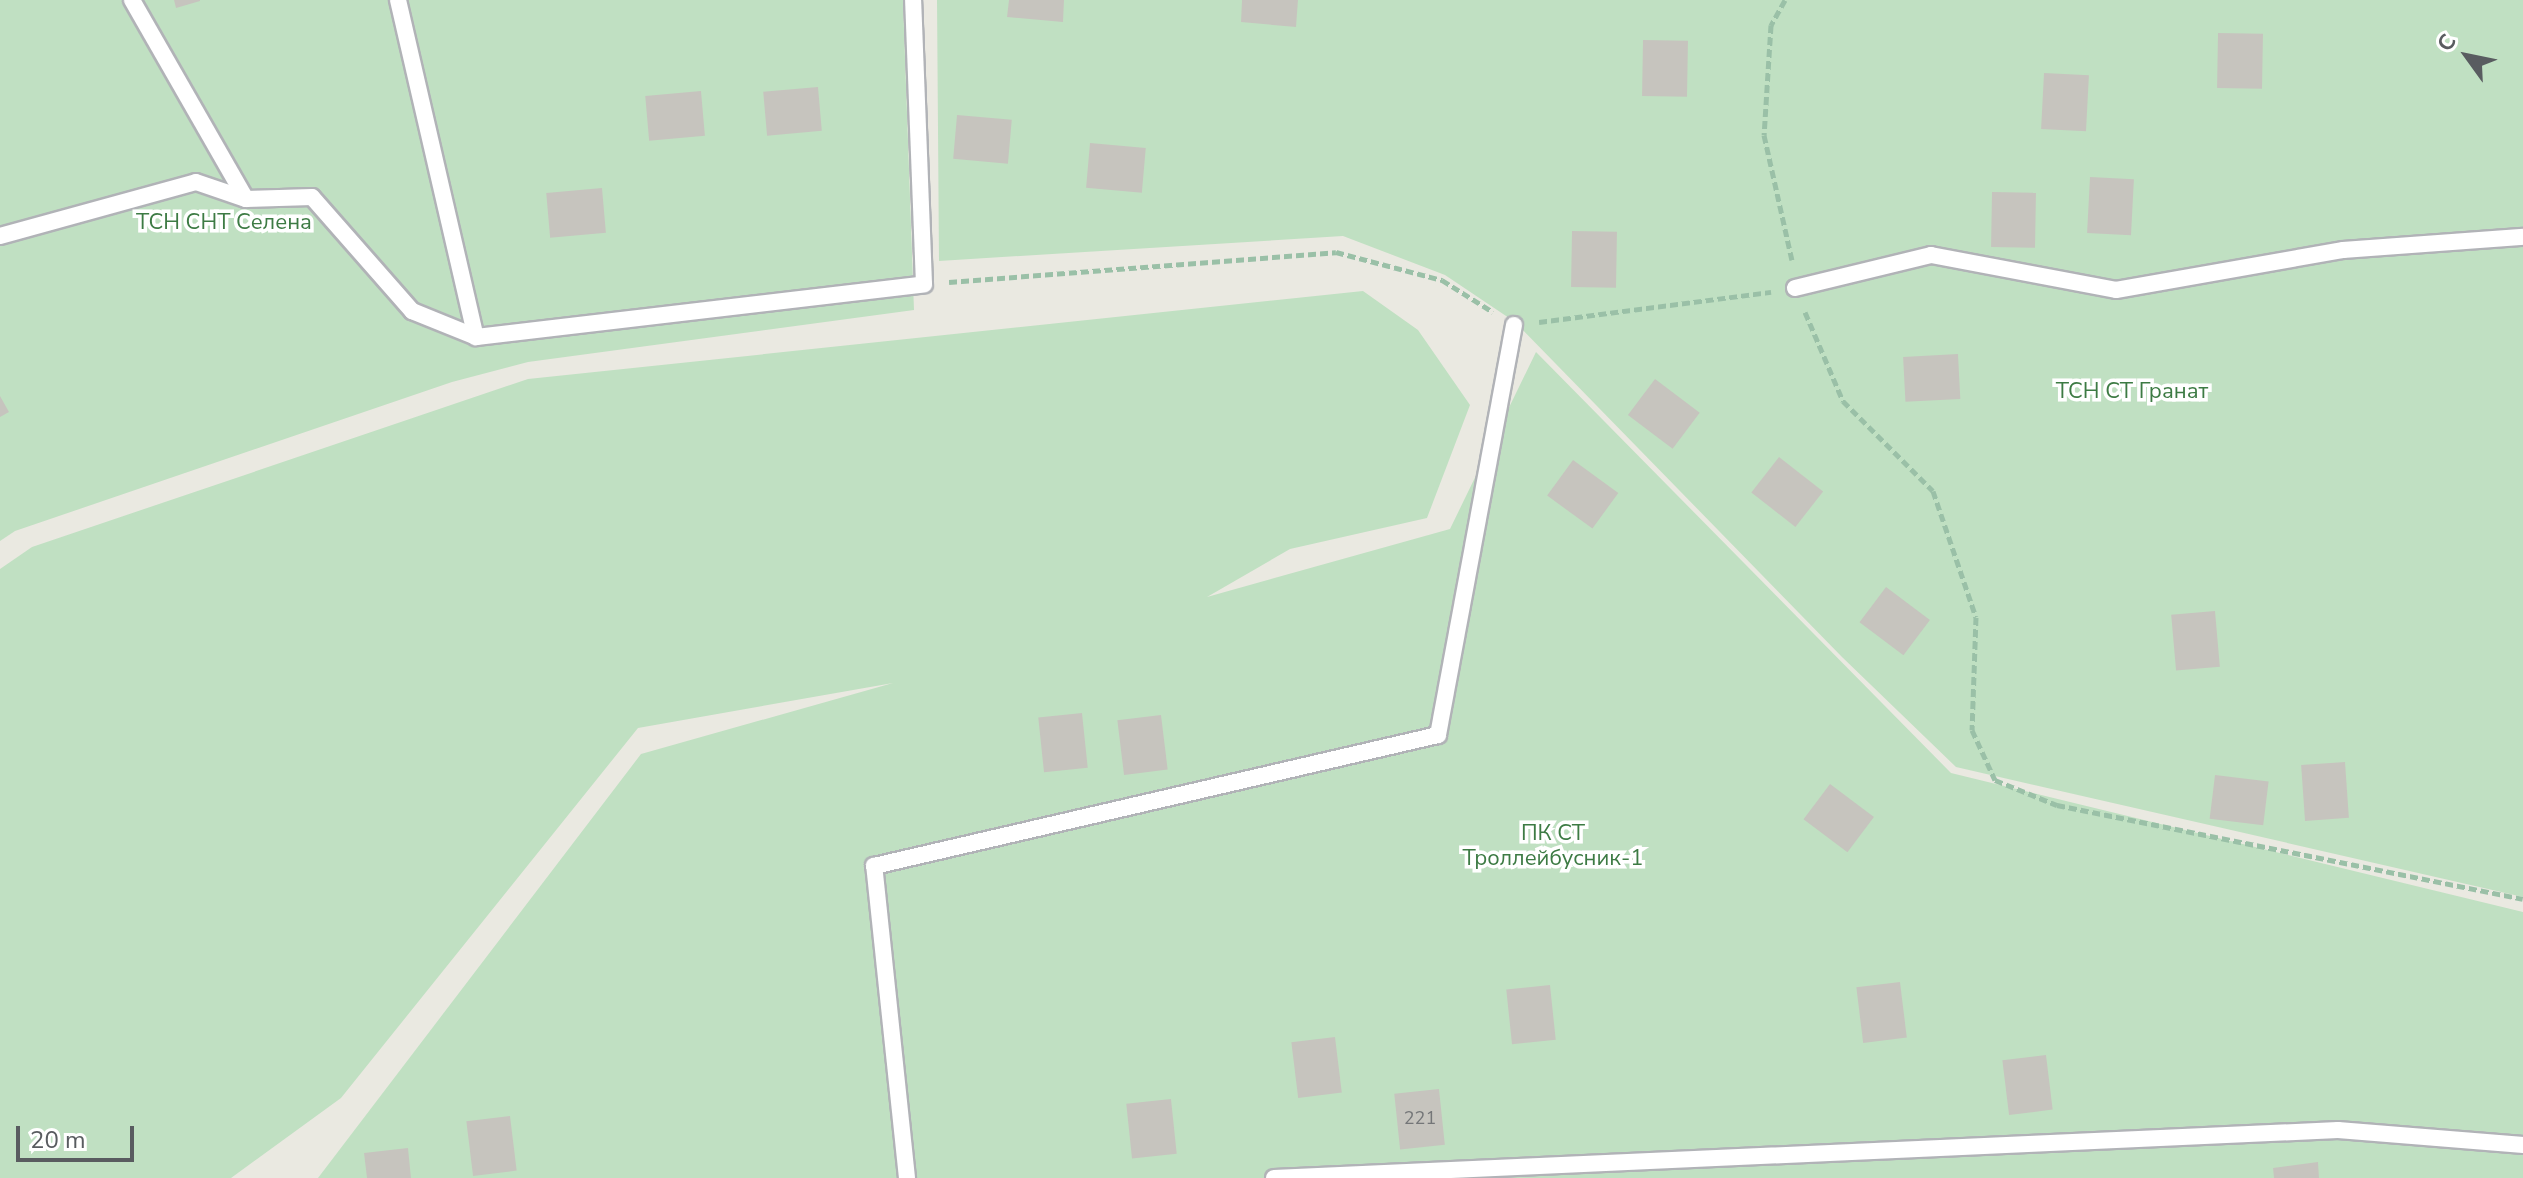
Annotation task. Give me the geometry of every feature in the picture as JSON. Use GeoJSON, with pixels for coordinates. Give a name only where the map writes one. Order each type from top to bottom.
{"type":"FeatureCollection","features":[{"type":"Feature","properties":{"kind":"lane"},"geometry":{"type":"LineString","coordinates":[[132,0],[246,199]]}},
{"type":"Feature","properties":{"kind":"lane"},"geometry":{"type":"LineString","coordinates":[[398,0],[476,337]]}},
{"type":"Feature","properties":{"kind":"lane"},"geometry":{"type":"LineString","coordinates":[[0,236],[196,182],[246,199],[312,197],[412,311],[476,337],[924,284],[913,0]]}},
{"type":"Feature","properties":{"kind":"lane"},"geometry":{"type":"LineString","coordinates":[[1795,288],[1931,255],[2116,290],[2344,250],[2523,237]]}},
{"type":"Feature","properties":{"kind":"lane"},"geometry":{"type":"LineString","coordinates":[[907,1178],[874,866],[1438,735],[1514,325]]}},
{"type":"Feature","properties":{"kind":"lane"},"geometry":{"type":"LineString","coordinates":[[1274,1178],[2338,1130],[2523,1145]]}},
{"type":"Feature","properties":{"kind":"path"},"geometry":{"type":"LineString","coordinates":[[1785,0],[1771,25],[1764,135],[1789,239],[1795,288],[1843,401],[1933,491],[1976,617],[1972,730],[1995,780],[2057,805],[2523,899]]}},
{"type":"Feature","properties":{"kind":"path"},"geometry":{"type":"LineString","coordinates":[[924,284],[1336,252],[1442,280],[1514,325],[1795,288]]}},
{"type":"Feature","properties":{"kind":"green space","name":"ТСН СНТ Селена"},"geometry":{"type":"Polygon","coordinates":[[[0,0],[903,0],[914,310],[528,362],[452,382],[15,531],[0,541],[0,0]]]}},
{"type":"Feature","properties":{"kind":"green space","name":"ТСН СТ Гранат"},"geometry":{"type":"Polygon","coordinates":[[[937,0],[2523,0],[2523,897],[1956,767],[1842,657],[1515,322],[1445,275],[1343,236],[939,261],[937,0]]]}},
{"type":"Feature","properties":{"kind":"green space","name":"ПК СТ Троллейбусник-1"},"geometry":{"type":"Polygon","coordinates":[[[1363,291],[1418,330],[1470,405],[1427,518],[1290,549],[1207,597],[1450,529],[1536,352],[1951,773],[2523,912],[2523,1178],[318,1178],[641,754],[893,683],[638,728],[341,1098],[231,1178],[0,1178],[0,569],[32,547],[528,379],[1363,291]]]}},
{"type":"Feature","properties":{"kind":"building"},"geometry":{"type":"Polygon","coordinates":[[[174,0],[200,0],[200,1],[176,8],[174,0]]]}},
{"type":"Feature","properties":{"kind":"building"},"geometry":{"type":"Polygon","coordinates":[[[1009,0],[1064,0],[1063,22],[1007,17],[1009,0]]]}},
{"type":"Feature","properties":{"kind":"building"},"geometry":{"type":"Polygon","coordinates":[[[1242,0],[1298,0],[1296,27],[1241,22],[1242,0]]]}},
{"type":"Feature","properties":{"kind":"building"},"geometry":{"type":"Polygon","coordinates":[[[2218,33],[2263,34],[2262,89],[2217,88],[2218,33]]]}},
{"type":"Feature","properties":{"kind":"building"},"geometry":{"type":"Polygon","coordinates":[[[1643,40],[1688,41],[1687,97],[1642,96],[1643,40]]]}},
{"type":"Feature","properties":{"kind":"building"},"geometry":{"type":"Polygon","coordinates":[[[2044,73],[2089,75],[2086,131],[2041,129],[2044,73]]]}},
{"type":"Feature","properties":{"kind":"building"},"geometry":{"type":"Polygon","coordinates":[[[818,87],[822,131],[767,136],[763,92],[818,87]]]}},
{"type":"Feature","properties":{"kind":"building"},"geometry":{"type":"Polygon","coordinates":[[[701,91],[705,136],[649,141],[645,96],[701,91]]]}},
{"type":"Feature","properties":{"kind":"building"},"geometry":{"type":"Polygon","coordinates":[[[957,115],[1012,120],[1008,164],[953,159],[957,115]]]}},
{"type":"Feature","properties":{"kind":"building"},"geometry":{"type":"Polygon","coordinates":[[[1090,143],[1146,148],[1142,193],[1086,188],[1090,143]]]}},
{"type":"Feature","properties":{"kind":"building"},"geometry":{"type":"Polygon","coordinates":[[[2090,177],[2134,179],[2131,235],[2087,233],[2090,177]]]}},
{"type":"Feature","properties":{"kind":"building"},"geometry":{"type":"Polygon","coordinates":[[[602,188],[606,233],[550,238],[546,193],[602,188]]]}},
{"type":"Feature","properties":{"kind":"building"},"geometry":{"type":"Polygon","coordinates":[[[1992,192],[2036,193],[2035,248],[1991,247],[1992,192]]]}},
{"type":"Feature","properties":{"kind":"building"},"geometry":{"type":"Polygon","coordinates":[[[1572,231],[1617,232],[1616,288],[1571,287],[1572,231]]]}},
{"type":"Feature","properties":{"kind":"building"},"geometry":{"type":"Polygon","coordinates":[[[1958,354],[1960,399],[1905,402],[1903,357],[1958,354]]]}},
{"type":"Feature","properties":{"kind":"building"},"geometry":{"type":"Polygon","coordinates":[[[1655,379],[1700,413],[1673,449],[1628,415],[1655,379]]]}},
{"type":"Feature","properties":{"kind":"building"},"geometry":{"type":"Polygon","coordinates":[[[0,396],[9,412],[0,417],[0,396]]]}},
{"type":"Feature","properties":{"kind":"building"},"geometry":{"type":"Polygon","coordinates":[[[1779,457],[1823,491],[1795,527],[1751,492],[1779,457]]]}},
{"type":"Feature","properties":{"kind":"building"},"geometry":{"type":"Polygon","coordinates":[[[1573,460],[1618,493],[1592,529],[1547,496],[1573,460]]]}},
{"type":"Feature","properties":{"kind":"building"},"geometry":{"type":"Polygon","coordinates":[[[1886,587],[1930,620],[1903,655],[1860,622],[1886,587]]]}},
{"type":"Feature","properties":{"kind":"building"},"geometry":{"type":"Polygon","coordinates":[[[2215,611],[2220,667],[2176,671],[2171,615],[2215,611]]]}},
{"type":"Feature","properties":{"kind":"building"},"geometry":{"type":"Polygon","coordinates":[[[1082,713],[1088,768],[1044,772],[1038,718],[1082,713]]]}},
{"type":"Feature","properties":{"kind":"building"},"geometry":{"type":"Polygon","coordinates":[[[1161,715],[1168,770],[1124,775],[1117,720],[1161,715]]]}},
{"type":"Feature","properties":{"kind":"building"},"geometry":{"type":"Polygon","coordinates":[[[2345,762],[2349,818],[2305,821],[2301,765],[2345,762]]]}},
{"type":"Feature","properties":{"kind":"building"},"geometry":{"type":"Polygon","coordinates":[[[2215,775],[2269,782],[2263,825],[2210,819],[2215,775]]]}},
{"type":"Feature","properties":{"kind":"building"},"geometry":{"type":"Polygon","coordinates":[[[1830,784],[1874,817],[1847,852],[1804,819],[1830,784]]]}},
{"type":"Feature","properties":{"kind":"building"},"geometry":{"type":"Polygon","coordinates":[[[1900,982],[1907,1038],[1863,1043],[1856,987],[1900,982]]]}},
{"type":"Feature","properties":{"kind":"building"},"geometry":{"type":"Polygon","coordinates":[[[1550,985],[1556,1040],[1512,1044],[1506,990],[1550,985]]]}},
{"type":"Feature","properties":{"kind":"building"},"geometry":{"type":"Polygon","coordinates":[[[1335,1037],[1342,1093],[1298,1098],[1291,1042],[1335,1037]]]}},
{"type":"Feature","properties":{"kind":"building"},"geometry":{"type":"Polygon","coordinates":[[[2046,1055],[2053,1110],[2009,1115],[2002,1060],[2046,1055]]]}},
{"type":"Feature","properties":{"kind":"building"},"geometry":{"type":"Polygon","coordinates":[[[1439,1089],[1445,1145],[1400,1149],[1394,1094],[1439,1089]]]}},
{"type":"Feature","properties":{"kind":"building"},"geometry":{"type":"Polygon","coordinates":[[[1171,1099],[1177,1154],[1132,1158],[1126,1104],[1171,1099]]]}},
{"type":"Feature","properties":{"kind":"building"},"geometry":{"type":"Polygon","coordinates":[[[510,1116],[517,1171],[473,1176],[466,1121],[510,1116]]]}},
{"type":"Feature","properties":{"kind":"building"},"geometry":{"type":"Polygon","coordinates":[[[408,1148],[411,1178],[367,1178],[364,1153],[408,1148]]]}},
{"type":"Feature","properties":{"kind":"building"},"geometry":{"type":"Polygon","coordinates":[[[2318,1162],[2319,1178],[2274,1178],[2273,1168],[2318,1162]]]}}]}
